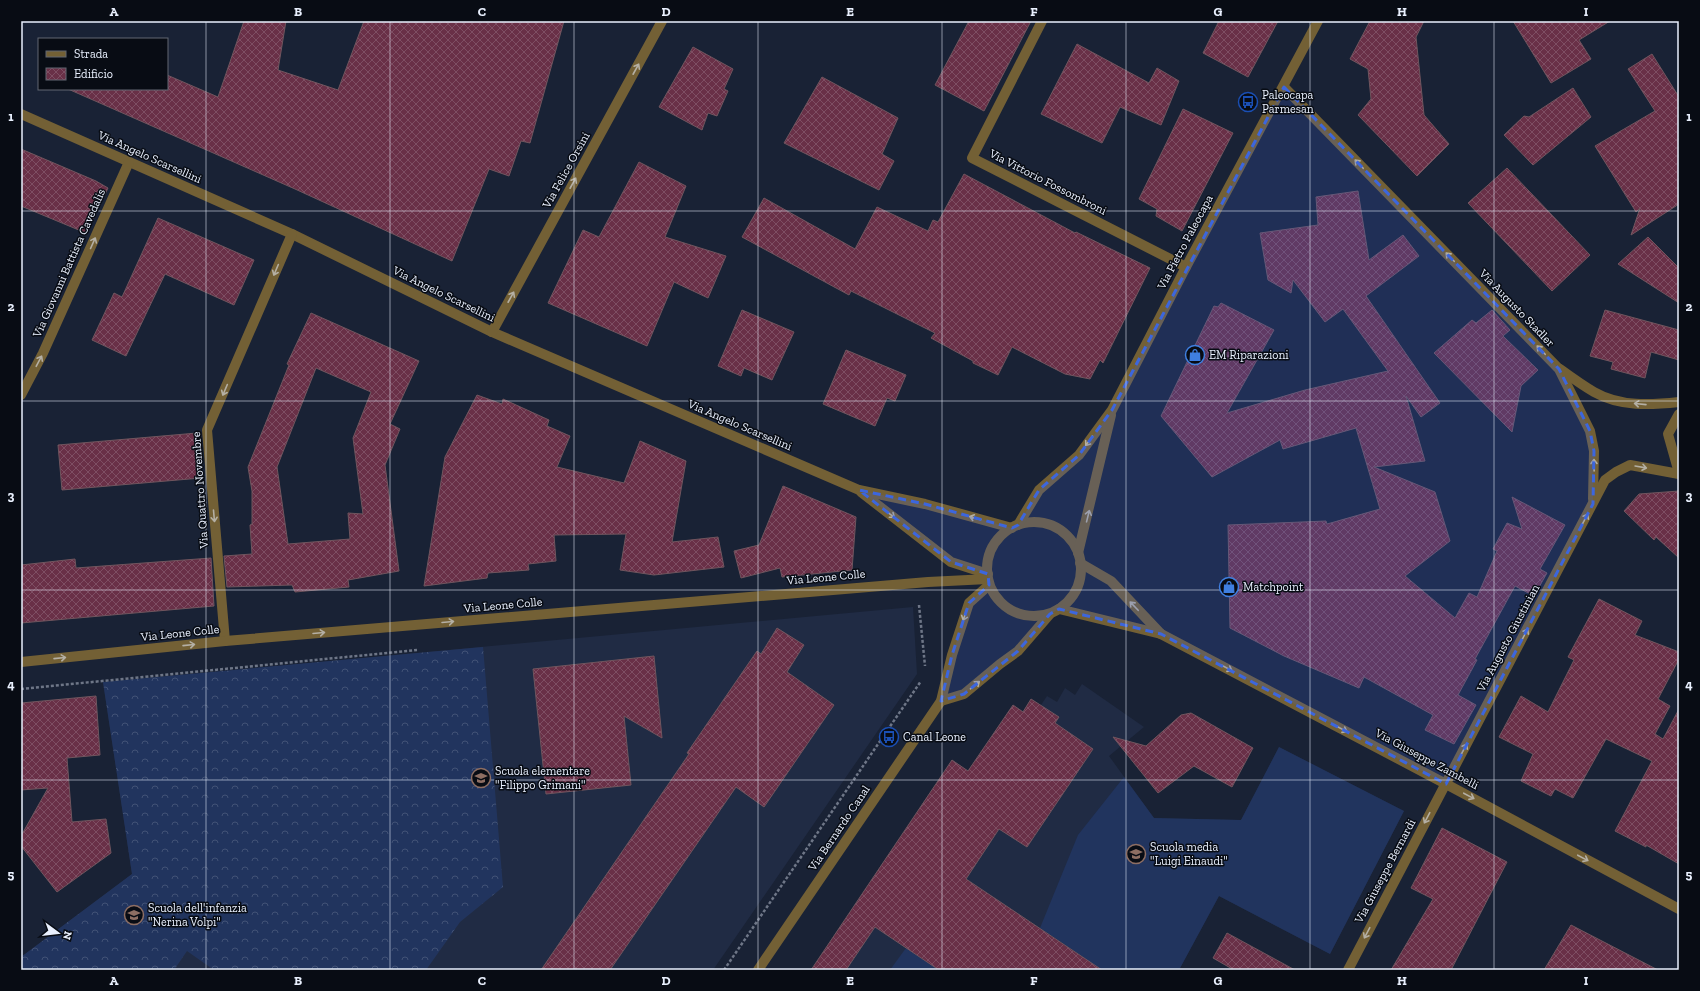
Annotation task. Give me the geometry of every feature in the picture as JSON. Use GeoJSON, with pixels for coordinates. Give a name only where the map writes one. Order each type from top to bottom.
{"type":"FeatureCollection","features":[{"type":"Feature","properties":{"kind":"street","name":"Via Felice Orsini"},"geometry":{"type":"LineString","coordinates":[[492,332],[662,21]]}},
{"type":"Feature","properties":{"kind":"street","name":"Via Vittorio Fossombroni"},"geometry":{"type":"LineString","coordinates":[[1042,21],[972,158],[1186,267]]}},
{"type":"Feature","properties":{"kind":"street","name":"Via Pietro Paleocapa"},"geometry":{"type":"LineString","coordinates":[[1015,526],[1039,490],[1079,455],[1112,410],[1186,267],[1284,87],[1318,21]]}},
{"type":"Feature","properties":{"kind":"street","name":"Via Augusto Stadler"},"geometry":{"type":"LineString","coordinates":[[1284,87],[1559,369],[1590,431],[1594,451],[1593,504]]}},
{"type":"Feature","properties":{"kind":"street","name":"Via Angelo Scarsellini"},"geometry":{"type":"LineString","coordinates":[[21,114],[292,234],[492,332],[860,490],[1015,526]]}},
{"type":"Feature","properties":{"kind":"street","name":"Via Giovanni Battista Cavedalis"},"geometry":{"type":"LineString","coordinates":[[21,395],[43,353],[129,162]]}},
{"type":"Feature","properties":{"kind":"street","name":"Via Quattro Novembre"},"geometry":{"type":"LineString","coordinates":[[224,641],[207,430],[292,234]]}},
{"type":"Feature","properties":{"kind":"street"},"geometry":{"type":"LineString","coordinates":[[1559,369],[1595,393],[1619,401],[1645,405],[1679,402]]}},
{"type":"Feature","properties":{"kind":"street","name":"Via Pietro Paleocapa"},"geometry":{"type":"LineString","coordinates":[[1079,558],[1112,410]]}},
{"type":"Feature","properties":{"kind":"street"},"geometry":{"type":"LineString","coordinates":[[1593,504],[1605,480],[1616,472],[1630,465],[1679,474],[1668,434],[1679,414]]}},
{"type":"Feature","properties":{"kind":"street","name":"Via Angelo Scarsellini"},"geometry":{"type":"LineString","coordinates":[[860,490],[951,562],[988,579]]}},
{"type":"Feature","properties":{"kind":"street","name":"Via Augusto Giustinian"},"geometry":{"type":"LineString","coordinates":[[1446,784],[1593,504]]}},
{"type":"Feature","properties":{"kind":"street"},"geometry":{"type":"LineString","coordinates":[[1036,522],[1054,526],[1069,537],[1079,558],[1081,572],[1076,590],[1066,604],[1050,614],[1031,617],[1013,612],[999,601],[988,579],[986,567],[991,549],[1002,534],[1015,526],[1036,522]]}},
{"type":"Feature","properties":{"kind":"street","name":"Via Giuseppe Zambelli"},"geometry":{"type":"LineString","coordinates":[[1079,558],[1112,581],[1161,634]]}},
{"type":"Feature","properties":{"kind":"street","name":"Via Leone Colle"},"geometry":{"type":"LineString","coordinates":[[21,662],[224,641],[928,582],[988,579]]}},
{"type":"Feature","properties":{"kind":"street","name":"Via Bernardo Canal"},"geometry":{"type":"LineString","coordinates":[[758,970],[941,702],[952,655],[969,603],[988,579]]}},
{"type":"Feature","properties":{"kind":"street","name":"Via Giuseppe Zambelli"},"geometry":{"type":"LineString","coordinates":[[1059,609],[1161,634],[1679,909]]}},
{"type":"Feature","properties":{"kind":"street"},"geometry":{"type":"LineString","coordinates":[[941,702],[964,694],[1018,651],[1050,614]]}},
{"type":"Feature","properties":{"kind":"street","name":"Via Giuseppe Bernardi"},"geometry":{"type":"LineString","coordinates":[[1348,970],[1446,784]]}},
{"type":"Feature","properties":{"kind":"path"},"geometry":{"type":"LineString","coordinates":[[918,600],[925,667]]}},
{"type":"Feature","properties":{"kind":"path"},"geometry":{"type":"LineString","coordinates":[[21,689],[418,650]]}},
{"type":"Feature","properties":{"kind":"path"},"geometry":{"type":"LineString","coordinates":[[724,970],[922,680]]}},
{"type":"Feature","properties":{"kind":"highlighted area"},"geometry":{"type":"Polygon","coordinates":[[[1284,87],[1559,369],[1590,431],[1594,451],[1593,504],[1446,784],[1161,634],[1059,609],[1050,614],[1018,651],[964,694],[941,701],[952,655],[969,603],[989,585],[988,574],[951,562],[859,490],[925,504],[1012,528],[1018,525],[1039,490],[1079,455],[1112,410],[1284,87]]]}},
{"type":"Feature","properties":{"kind":"shaded area","name":"Scuola elementare \"Filippo Grimani\""},"geometry":{"type":"Polygon","coordinates":[[[913,607],[917,674],[713,970],[21,970],[21,957],[132,874],[103,682],[913,607]]]}},
{"type":"Feature","properties":{"kind":"shaded area","name":"Scuola media \"Luigi Einaudi\""},"geometry":{"type":"Polygon","coordinates":[[[1082,684],[1144,727],[1109,756],[1154,818],[1241,820],[1279,747],[1404,811],[1330,954],[1219,896],[1179,970],[811,970],[952,760],[969,771],[1013,705],[1023,711],[1031,699],[1041,705],[1047,696],[1057,702],[1065,688],[1075,695],[1082,684]]]}},
{"type":"Feature","properties":{"kind":"green space"},"geometry":{"type":"Polygon","coordinates":[[[483,647],[503,887],[460,922],[426,970],[214,970],[187,951],[174,970],[21,970],[21,957],[132,874],[103,682],[483,647]]]}},
{"type":"Feature","properties":{"kind":"green space"},"geometry":{"type":"Polygon","coordinates":[[[1279,747],[1404,811],[1330,954],[1219,896],[1179,970],[1075,970],[1083,957],[1040,928],[1078,835],[1124,777],[1154,818],[1241,820],[1279,747]]]}},
{"type":"Feature","properties":{"kind":"green space"},"geometry":{"type":"Polygon","coordinates":[[[906,948],[939,970],[890,970],[906,948]]]}},
{"type":"Feature","properties":{"kind":"building"},"geometry":{"type":"Polygon","coordinates":[[[244,21],[286,21],[278,70],[338,90],[364,21],[564,21],[530,143],[521,141],[509,176],[489,169],[452,261],[295,189],[70,90],[168,90],[168,75],[218,97],[244,21]]]}},
{"type":"Feature","properties":{"kind":"building"},"geometry":{"type":"Polygon","coordinates":[[[969,21],[1031,21],[984,111],[935,85],[969,21]]]}},
{"type":"Feature","properties":{"kind":"building"},"geometry":{"type":"Polygon","coordinates":[[[1219,21],[1278,21],[1248,77],[1203,53],[1219,21]]]}},
{"type":"Feature","properties":{"kind":"building"},"geometry":{"type":"Polygon","coordinates":[[[1370,21],[1424,21],[1416,37],[1424,115],[1449,144],[1417,176],[1358,115],[1371,99],[1368,69],[1350,59],[1370,21]]]}},
{"type":"Feature","properties":{"kind":"building"},"geometry":{"type":"Polygon","coordinates":[[[1513,21],[1610,21],[1579,40],[1591,59],[1551,83],[1513,21]]]}},
{"type":"Feature","properties":{"kind":"building"},"geometry":{"type":"Polygon","coordinates":[[[1077,44],[1149,83],[1157,68],[1179,81],[1161,125],[1120,107],[1102,143],[1041,114],[1077,44]]]}},
{"type":"Feature","properties":{"kind":"building"},"geometry":{"type":"Polygon","coordinates":[[[693,47],[733,69],[724,89],[728,91],[717,116],[708,113],[702,130],[659,107],[693,47]]]}},
{"type":"Feature","properties":{"kind":"building"},"geometry":{"type":"Polygon","coordinates":[[[1652,54],[1679,97],[1679,204],[1631,235],[1640,208],[1636,212],[1595,146],[1655,111],[1628,69],[1652,54]]]}},
{"type":"Feature","properties":{"kind":"building"},"geometry":{"type":"Polygon","coordinates":[[[822,77],[898,118],[882,154],[894,161],[879,190],[784,143],[822,77]]]}},
{"type":"Feature","properties":{"kind":"building"},"geometry":{"type":"Polygon","coordinates":[[[1573,88],[1591,117],[1533,165],[1504,135],[1524,116],[1529,117],[1573,88]]]}},
{"type":"Feature","properties":{"kind":"building"},"geometry":{"type":"Polygon","coordinates":[[[1183,109],[1233,133],[1182,231],[1156,216],[1157,209],[1139,199],[1183,109]]]}},
{"type":"Feature","properties":{"kind":"building"},"geometry":{"type":"Polygon","coordinates":[[[21,149],[96,181],[108,188],[86,233],[21,206],[21,149]]]}},
{"type":"Feature","properties":{"kind":"building"},"geometry":{"type":"Polygon","coordinates":[[[639,162],[686,186],[665,237],[726,256],[708,298],[674,282],[647,346],[548,303],[583,230],[599,237],[639,162]]]}},
{"type":"Feature","properties":{"kind":"building"},"geometry":{"type":"Polygon","coordinates":[[[1507,168],[1590,255],[1552,291],[1468,203],[1507,168]]]}},
{"type":"Feature","properties":{"kind":"building"},"geometry":{"type":"Polygon","coordinates":[[[964,174],[1075,233],[1076,232],[1150,268],[1103,363],[1100,360],[1090,379],[1065,374],[1012,347],[998,375],[973,363],[973,361],[931,338],[935,333],[851,291],[849,295],[742,237],[764,198],[855,249],[877,207],[928,231],[933,220],[938,222],[964,174]]]}},
{"type":"Feature","properties":{"kind":"building"},"geometry":{"type":"Polygon","coordinates":[[[1358,191],[1369,260],[1403,235],[1419,256],[1366,296],[1440,403],[1421,417],[1406,396],[1425,461],[1374,467],[1435,492],[1450,541],[1405,576],[1455,618],[1469,593],[1477,597],[1497,551],[1493,549],[1507,523],[1522,529],[1512,497],[1565,525],[1540,569],[1547,573],[1534,596],[1515,586],[1475,659],[1477,660],[1458,695],[1476,705],[1454,744],[1425,730],[1433,715],[1364,677],[1359,688],[1284,656],[1230,628],[1228,525],[1326,521],[1327,524],[1380,509],[1356,428],[1283,449],[1280,440],[1212,477],[1161,416],[1214,306],[1218,307],[1221,303],[1274,330],[1227,413],[1305,390],[1388,371],[1343,309],[1325,322],[1293,280],[1291,293],[1268,280],[1260,233],[1318,225],[1316,197],[1358,191]]]}},
{"type":"Feature","properties":{"kind":"building"},"geometry":{"type":"Polygon","coordinates":[[[158,218],[254,260],[234,305],[165,274],[126,356],[92,340],[114,293],[122,297],[158,218]]]}},
{"type":"Feature","properties":{"kind":"building"},"geometry":{"type":"Polygon","coordinates":[[[1648,237],[1679,268],[1679,303],[1618,264],[1648,237]]]}},
{"type":"Feature","properties":{"kind":"building"},"geometry":{"type":"Polygon","coordinates":[[[742,310],[794,332],[772,380],[744,368],[741,376],[718,366],[742,310]]]}},
{"type":"Feature","properties":{"kind":"building"},"geometry":{"type":"Polygon","coordinates":[[[1492,310],[1510,330],[1503,336],[1538,370],[1521,386],[1512,432],[1434,353],[1472,320],[1476,323],[1492,310]]]}},
{"type":"Feature","properties":{"kind":"building"},"geometry":{"type":"Polygon","coordinates":[[[1605,310],[1679,330],[1679,360],[1651,352],[1645,378],[1611,369],[1613,362],[1590,356],[1605,310]]]}},
{"type":"Feature","properties":{"kind":"building"},"geometry":{"type":"Polygon","coordinates":[[[311,313],[419,361],[390,424],[400,429],[385,465],[399,571],[348,580],[349,587],[295,592],[292,585],[227,587],[224,556],[252,554],[250,525],[252,524],[252,491],[248,467],[289,365],[287,364],[311,313]],[[316,368],[277,467],[288,544],[350,539],[348,513],[363,514],[353,438],[371,392],[316,368]]]}},
{"type":"Feature","properties":{"kind":"building"},"geometry":{"type":"Polygon","coordinates":[[[846,350],[906,375],[895,401],[887,398],[875,426],[823,404],[846,350]]]}},
{"type":"Feature","properties":{"kind":"building"},"geometry":{"type":"Polygon","coordinates":[[[477,395],[502,404],[503,399],[549,420],[547,426],[570,436],[557,467],[624,483],[640,441],[686,461],[672,542],[718,537],[724,567],[654,575],[620,570],[626,534],[554,535],[556,561],[528,564],[529,570],[488,573],[487,578],[424,586],[445,457],[477,395]]]}},
{"type":"Feature","properties":{"kind":"building"},"geometry":{"type":"Polygon","coordinates":[[[197,433],[201,478],[62,490],[58,445],[197,433]]]}},
{"type":"Feature","properties":{"kind":"building"},"geometry":{"type":"Polygon","coordinates":[[[783,486],[856,517],[852,570],[782,577],[780,568],[741,578],[734,551],[759,545],[783,486]]]}},
{"type":"Feature","properties":{"kind":"building"},"geometry":{"type":"Polygon","coordinates":[[[1679,491],[1679,558],[1656,537],[1654,540],[1624,511],[1639,494],[1679,491]]]}},
{"type":"Feature","properties":{"kind":"building"},"geometry":{"type":"Polygon","coordinates":[[[211,558],[214,606],[21,623],[21,565],[75,559],[76,568],[211,558]]]}},
{"type":"Feature","properties":{"kind":"building"},"geometry":{"type":"Polygon","coordinates":[[[1599,599],[1642,621],[1635,635],[1679,652],[1679,659],[1658,699],[1670,706],[1655,734],[1663,739],[1679,709],[1679,864],[1646,845],[1646,847],[1615,831],[1652,761],[1606,739],[1573,798],[1555,789],[1551,796],[1521,781],[1533,754],[1499,737],[1521,696],[1548,712],[1574,660],[1568,657],[1599,599]]]}},
{"type":"Feature","properties":{"kind":"building"},"geometry":{"type":"Polygon","coordinates":[[[777,628],[804,645],[787,672],[834,705],[764,807],[736,787],[610,970],[541,970],[689,754],[687,753],[757,651],[761,654],[777,628]]]}},
{"type":"Feature","properties":{"kind":"building"},"geometry":{"type":"Polygon","coordinates":[[[654,656],[662,738],[624,716],[631,785],[546,794],[533,669],[654,656]]]}},
{"type":"Feature","properties":{"kind":"building"},"geometry":{"type":"Polygon","coordinates":[[[96,696],[100,755],[67,758],[72,822],[106,819],[111,853],[57,892],[21,846],[21,836],[48,788],[21,790],[21,703],[96,696]]]}},
{"type":"Feature","properties":{"kind":"building"},"geometry":{"type":"Polygon","coordinates":[[[1031,699],[1059,717],[1055,723],[1093,749],[1027,847],[999,829],[966,879],[1102,970],[939,970],[875,927],[846,970],[811,970],[952,760],[968,771],[1013,705],[1023,712],[1031,699]]]}},
{"type":"Feature","properties":{"kind":"building"},"geometry":{"type":"Polygon","coordinates":[[[1191,713],[1253,748],[1232,787],[1194,766],[1158,793],[1113,737],[1146,746],[1181,715],[1191,713]]]}},
{"type":"Feature","properties":{"kind":"building"},"geometry":{"type":"Polygon","coordinates":[[[1442,828],[1507,862],[1451,970],[1391,970],[1433,899],[1411,888],[1442,828]]]}},
{"type":"Feature","properties":{"kind":"building"},"geometry":{"type":"Polygon","coordinates":[[[1571,925],[1658,970],[1544,970],[1571,925]]]}},
{"type":"Feature","properties":{"kind":"building"},"geometry":{"type":"Polygon","coordinates":[[[1227,933],[1295,970],[1234,970],[1213,958],[1227,933]]]}},
{"type":"Feature","properties":{"kind":"place","name":"Paleocapa Parmesan"},"geometry":{"type":"Point","coordinates":[1248,102]}},
{"type":"Feature","properties":{"kind":"place","name":"EM Riparazioni"},"geometry":{"type":"Point","coordinates":[1195,355]}},
{"type":"Feature","properties":{"kind":"place","name":"Matchpoint"},"geometry":{"type":"Point","coordinates":[1229,587]}},
{"type":"Feature","properties":{"kind":"place","name":"Canal Leone"},"geometry":{"type":"Point","coordinates":[889,737]}},
{"type":"Feature","properties":{"kind":"place","name":"Scuola elementare \"Filippo Grimani\""},"geometry":{"type":"Point","coordinates":[481,778]}},
{"type":"Feature","properties":{"kind":"place","name":"Scuola media \"Luigi Einaudi\""},"geometry":{"type":"Point","coordinates":[1136,854]}},
{"type":"Feature","properties":{"kind":"place","name":"Scuola dell'infanzia \"Nerina Volpi\""},"geometry":{"type":"Point","coordinates":[134,915]}}]}
